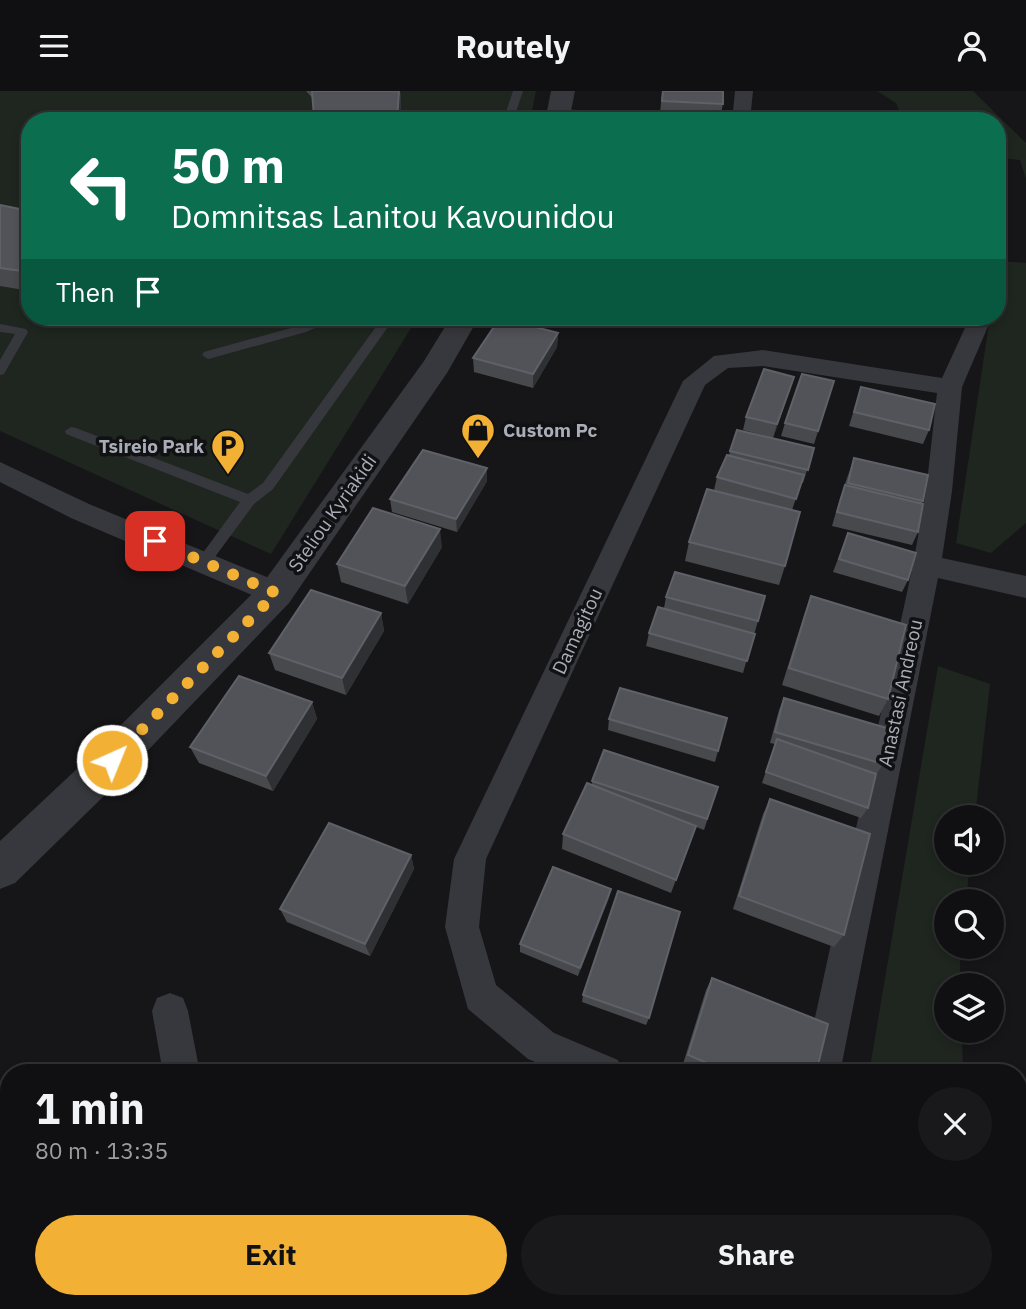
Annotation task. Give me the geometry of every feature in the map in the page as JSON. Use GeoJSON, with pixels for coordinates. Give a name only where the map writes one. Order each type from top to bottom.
{"type":"FeatureCollection","features":[{"type":"Feature","properties":{"kind":"street"},"geometry":{"type":"LineString","coordinates":[[742,112],[744,91]]}},
{"type":"Feature","properties":{"kind":"street"},"geometry":{"type":"LineString","coordinates":[[560,109],[587,112]]}},
{"type":"Feature","properties":{"kind":"street","name":"Steliou Kyriakidi"},"geometry":{"type":"LineString","coordinates":[[0,869],[94,779],[276,593],[436,366],[460,326]]}},
{"type":"Feature","properties":{"kind":"street","name":"Anastasi Andreou"},"geometry":{"type":"LineString","coordinates":[[823,1064],[926,565],[939,491],[950,387],[977,326]]}},
{"type":"Feature","properties":{"kind":"street","name":"Damagitou"},"geometry":{"type":"LineString","coordinates":[[584,1064],[541,1046],[481,996],[462,927],[470,859],[695,381],[722,361],[762,358],[950,387]]}},
{"type":"Feature","properties":{"kind":"street"},"geometry":{"type":"LineString","coordinates":[[0,471],[80,511],[276,593]]}},
{"type":"Feature","properties":{"kind":"street"},"geometry":{"type":"LineString","coordinates":[[926,565],[1026,586]]}},
{"type":"Feature","properties":{"kind":"street"},"geometry":{"type":"LineString","coordinates":[[170,1011],[180,1064]]}},
{"type":"Feature","properties":{"kind":"lane"},"geometry":{"type":"LineString","coordinates":[[511,112],[518,91]]}},
{"type":"Feature","properties":{"kind":"lane"},"geometry":{"type":"LineString","coordinates":[[208,355],[310,326]]}},
{"type":"Feature","properties":{"kind":"lane"},"geometry":{"type":"LineString","coordinates":[[204,561],[249,500],[268,486],[383,326]]}},
{"type":"Feature","properties":{"kind":"lane"},"geometry":{"type":"LineString","coordinates":[[0,328],[22,333],[0,371]]}},
{"type":"Feature","properties":{"kind":"lane"},"geometry":{"type":"LineString","coordinates":[[71,431],[249,500]]}},
{"type":"Feature","properties":{"kind":"shaded area","name":"Tsireio Park"},"geometry":{"type":"Polygon","coordinates":[[[0,91],[536,91],[532,112],[21,112],[21,326],[412,326],[271,554],[0,431],[0,91]]]}},
{"type":"Feature","properties":{"kind":"shaded area"},"geometry":{"type":"Polygon","coordinates":[[[877,91],[973,91],[994,112],[900,112],[896,103],[877,91]]]}},
{"type":"Feature","properties":{"kind":"shaded area"},"geometry":{"type":"Polygon","coordinates":[[[1006,123],[1026,143],[1026,179],[1020,160],[1006,159],[1006,123]]]}},
{"type":"Feature","properties":{"kind":"shaded area"},"geometry":{"type":"Polygon","coordinates":[[[1006,262],[1026,263],[1026,523],[991,553],[956,543],[989,326],[1006,326],[1006,262]]]}},
{"type":"Feature","properties":{"kind":"shaded area"},"geometry":{"type":"Polygon","coordinates":[[[938,666],[990,684],[976,805],[934,805],[934,875],[969,875],[967,889],[934,889],[934,959],[960,959],[960,973],[934,973],[934,1043],[962,1043],[963,1064],[871,1064],[938,666]]]}},
{"type":"Feature","properties":{"kind":"building"},"geometry":{"type":"Polygon","coordinates":[[[312,91],[399,91],[398,112],[314,112],[312,91]]]}},
{"type":"Feature","properties":{"kind":"building"},"geometry":{"type":"Polygon","coordinates":[[[663,91],[723,91],[723,104],[662,101],[663,91]]]}},
{"type":"Feature","properties":{"kind":"building"},"geometry":{"type":"Polygon","coordinates":[[[0,205],[21,209],[21,271],[0,268],[0,205]]]}},
{"type":"Feature","properties":{"kind":"building"},"geometry":{"type":"Polygon","coordinates":[[[495,326],[531,326],[558,333],[533,374],[473,358],[495,326]]]}},
{"type":"Feature","properties":{"kind":"building"},"geometry":{"type":"Polygon","coordinates":[[[764,369],[794,377],[777,424],[746,417],[764,369]]]}},
{"type":"Feature","properties":{"kind":"building"},"geometry":{"type":"Polygon","coordinates":[[[802,374],[834,381],[818,431],[785,423],[802,374]]]}},
{"type":"Feature","properties":{"kind":"building"},"geometry":{"type":"Polygon","coordinates":[[[861,387],[935,404],[929,430],[854,412],[861,387]]]}},
{"type":"Feature","properties":{"kind":"building"},"geometry":{"type":"Polygon","coordinates":[[[737,430],[814,448],[808,470],[730,451],[737,430]]]}},
{"type":"Feature","properties":{"kind":"building"},"geometry":{"type":"Polygon","coordinates":[[[423,450],[487,468],[456,519],[390,499],[423,450]]]}},
{"type":"Feature","properties":{"kind":"building"},"geometry":{"type":"Polygon","coordinates":[[[727,455],[804,475],[796,499],[717,477],[727,455]]]}},
{"type":"Feature","properties":{"kind":"building"},"geometry":{"type":"Polygon","coordinates":[[[854,458],[928,475],[923,501],[848,483],[854,458]]]}},
{"type":"Feature","properties":{"kind":"building"},"geometry":{"type":"Polygon","coordinates":[[[845,485],[923,504],[918,532],[837,512],[845,485]]]}},
{"type":"Feature","properties":{"kind":"building"},"geometry":{"type":"Polygon","coordinates":[[[707,489],[800,512],[785,566],[689,542],[707,489]]]}},
{"type":"Feature","properties":{"kind":"building"},"geometry":{"type":"Polygon","coordinates":[[[373,508],[440,529],[405,586],[337,564],[373,508]]]}},
{"type":"Feature","properties":{"kind":"building"},"geometry":{"type":"Polygon","coordinates":[[[848,533],[916,553],[908,580],[839,559],[848,533]]]}},
{"type":"Feature","properties":{"kind":"building"},"geometry":{"type":"Polygon","coordinates":[[[675,572],[765,596],[758,621],[666,597],[675,572]]]}},
{"type":"Feature","properties":{"kind":"building"},"geometry":{"type":"Polygon","coordinates":[[[311,590],[381,613],[342,678],[269,653],[311,590]]]}},
{"type":"Feature","properties":{"kind":"building"},"geometry":{"type":"Polygon","coordinates":[[[811,596],[906,625],[888,699],[789,668],[811,596]]]}},
{"type":"Feature","properties":{"kind":"building"},"geometry":{"type":"Polygon","coordinates":[[[658,607],[755,634],[747,661],[649,633],[658,607]]]}},
{"type":"Feature","properties":{"kind":"building"},"geometry":{"type":"Polygon","coordinates":[[[239,676],[312,702],[266,776],[190,747],[239,676]]]}},
{"type":"Feature","properties":{"kind":"building"},"geometry":{"type":"Polygon","coordinates":[[[620,688],[727,718],[718,751],[609,719],[620,688]]]}},
{"type":"Feature","properties":{"kind":"building"},"geometry":{"type":"Polygon","coordinates":[[[784,698],[890,729],[883,764],[775,732],[784,698]]]}},
{"type":"Feature","properties":{"kind":"building"},"geometry":{"type":"Polygon","coordinates":[[[777,739],[876,774],[868,808],[766,772],[777,739]]]}},
{"type":"Feature","properties":{"kind":"building"},"geometry":{"type":"Polygon","coordinates":[[[604,750],[718,787],[707,819],[592,781],[604,750]]]}},
{"type":"Feature","properties":{"kind":"building"},"geometry":{"type":"Polygon","coordinates":[[[587,783],[696,826],[676,880],[563,834],[587,783]]]}},
{"type":"Feature","properties":{"kind":"building"},"geometry":{"type":"Polygon","coordinates":[[[770,799],[870,834],[844,935],[739,896],[770,799]]]}},
{"type":"Feature","properties":{"kind":"building"},"geometry":{"type":"Polygon","coordinates":[[[329,823],[411,855],[365,944],[280,909],[329,823]]]}},
{"type":"Feature","properties":{"kind":"building"},"geometry":{"type":"Polygon","coordinates":[[[553,867],[611,889],[580,968],[520,944],[553,867]]]}},
{"type":"Feature","properties":{"kind":"building"},"geometry":{"type":"Polygon","coordinates":[[[618,891],[680,912],[649,1018],[583,995],[618,891]]]}},
{"type":"Feature","properties":{"kind":"building"},"geometry":{"type":"Polygon","coordinates":[[[712,978],[828,1024],[818,1064],[710,1064],[688,1055],[712,978]]]}},
{"type":"Feature","properties":{"kind":"place","name":"Custom Pc"},"geometry":{"type":"Point","coordinates":[478,460]}},
{"type":"Feature","properties":{"kind":"place","name":"Tsireio Park"},"geometry":{"type":"Point","coordinates":[228,476]}},
{"type":"Feature","properties":{"kind":"route"},"geometry":{"type":"LineString","coordinates":[[112,760],[276,593],[155,541]]}}]}
